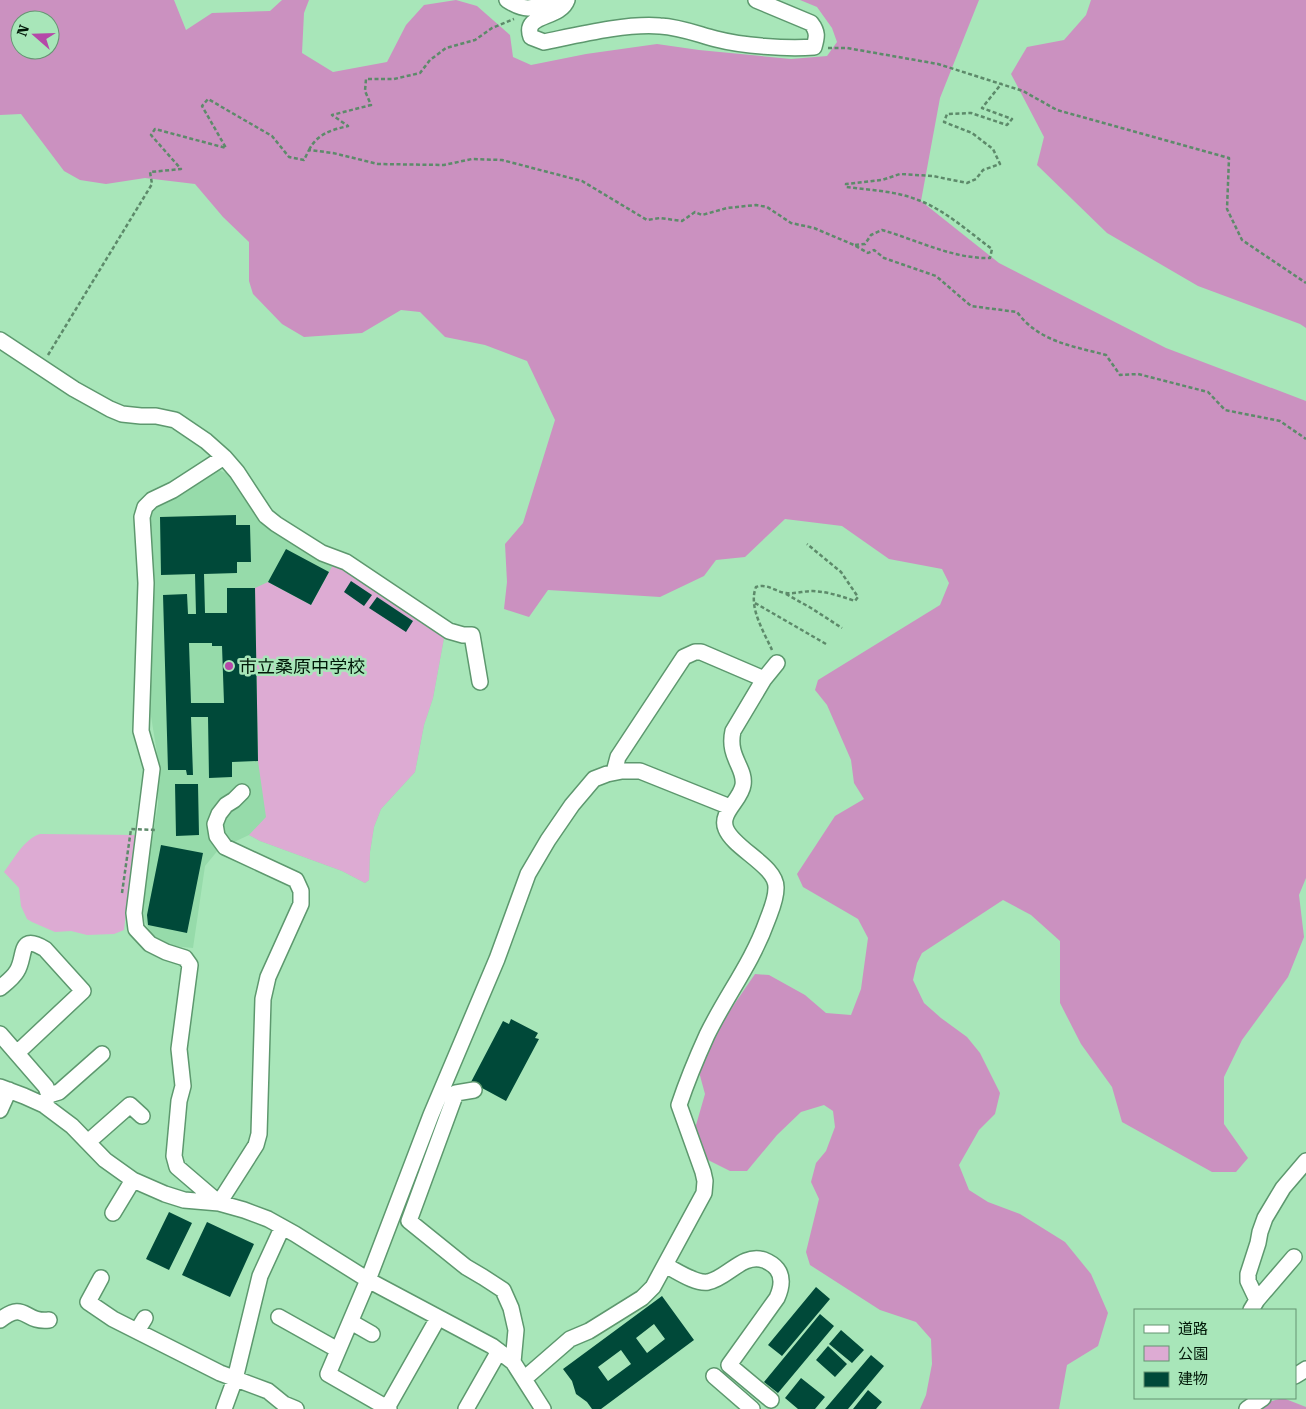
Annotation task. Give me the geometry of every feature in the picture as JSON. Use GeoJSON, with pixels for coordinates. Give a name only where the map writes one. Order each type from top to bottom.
{"type":"FeatureCollection","features":[{"type":"Feature","properties":{"kind":"street"},"geometry":{"type":"LineString","coordinates":[[507,0],[519,7],[530,9],[553,0]]}},
{"type":"Feature","properties":{"kind":"street"},"geometry":{"type":"LineString","coordinates":[[568,0],[557,12],[536,20],[531,25],[530,32],[532,37],[544,42],[637,26],[658,25],[734,42],[780,47],[814,47],[817,36],[811,23],[756,0]]}},
{"type":"Feature","properties":{"kind":"street"},"geometry":{"type":"LineString","coordinates":[[0,340],[74,390],[110,409],[122,414],[156,416],[175,420],[206,441],[237,472],[266,516],[276,524],[322,553],[346,562],[449,631],[472,636],[480,682]]}},
{"type":"Feature","properties":{"kind":"street"},"geometry":{"type":"LineString","coordinates":[[219,1203],[177,1167],[174,1156],[180,1101],[184,1086],[179,1049],[190,965],[185,958],[150,944],[136,929],[134,913],[152,769],[141,731],[146,583],[142,517],[145,507],[152,500],[173,490],[224,457]]}},
{"type":"Feature","properties":{"kind":"street"},"geometry":{"type":"LineString","coordinates":[[614,772],[618,758],[684,657],[700,652],[764,679]]}},
{"type":"Feature","properties":{"kind":"street"},"geometry":{"type":"LineString","coordinates":[[524,1379],[570,1340],[642,1298],[653,1287],[704,1193],[705,1182],[679,1105],[708,1034],[744,973],[764,929],[775,898],[776,885],[772,876],[729,835],[725,827],[726,817],[730,808],[744,786],[743,777],[732,751],[731,740],[733,731],[764,679],[777,663]]}},
{"type":"Feature","properties":{"kind":"street"},"geometry":{"type":"LineString","coordinates":[[438,1318],[380,1407],[328,1374],[368,1280],[431,1115],[497,959],[528,874],[572,805],[594,779],[614,772],[640,771],[730,808]]}},
{"type":"Feature","properties":{"kind":"street"},"geometry":{"type":"LineString","coordinates":[[219,1203],[256,1145],[259,1134],[262,999],[268,977],[300,904],[301,891],[296,880],[225,846],[217,836],[215,824],[219,814],[226,805],[242,792]]}},
{"type":"Feature","properties":{"kind":"street"},"geometry":{"type":"LineString","coordinates":[[0,988],[16,973],[20,966],[21,954],[25,946],[30,943],[37,944],[45,949],[83,991],[17,1053]]}},
{"type":"Feature","properties":{"kind":"street"},"geometry":{"type":"LineString","coordinates":[[0,1034],[46,1087],[47,1100]]}},
{"type":"Feature","properties":{"kind":"street"},"geometry":{"type":"LineString","coordinates":[[47,1100],[59,1092],[102,1054]]}},
{"type":"Feature","properties":{"kind":"street"},"geometry":{"type":"LineString","coordinates":[[0,1110],[5,1089],[47,1100],[105,1160],[133,1180],[184,1200],[219,1203],[257,1214],[295,1234],[368,1280],[499,1351],[513,1362],[541,1408]]}},
{"type":"Feature","properties":{"kind":"street"},"geometry":{"type":"LineString","coordinates":[[474,1090],[456,1093],[409,1221],[466,1267],[483,1276],[502,1290],[510,1308],[516,1330],[513,1362]]}},
{"type":"Feature","properties":{"kind":"street"},"geometry":{"type":"LineString","coordinates":[[88,1142],[130,1105],[142,1116]]}},
{"type":"Feature","properties":{"kind":"street"},"geometry":{"type":"LineString","coordinates":[[1254,1305],[1248,1274],[1265,1218],[1284,1188],[1306,1162]]}},
{"type":"Feature","properties":{"kind":"street"},"geometry":{"type":"LineString","coordinates":[[113,1213],[133,1180]]}},
{"type":"Feature","properties":{"kind":"street"},"geometry":{"type":"LineString","coordinates":[[224,1409],[235,1379],[260,1276],[282,1228]]}},
{"type":"Feature","properties":{"kind":"street"},"geometry":{"type":"LineString","coordinates":[[1254,1305],[1294,1257]]}},
{"type":"Feature","properties":{"kind":"street"},"geometry":{"type":"LineString","coordinates":[[665,1265],[696,1280],[707,1282],[720,1278],[741,1263],[750,1260],[760,1259],[770,1262],[777,1269],[781,1277],[781,1289],[777,1298],[729,1365],[771,1400]]}},
{"type":"Feature","properties":{"kind":"street"},"geometry":{"type":"LineString","coordinates":[[101,1278],[88,1302],[113,1319],[137,1331],[197,1354],[220,1374],[268,1391],[284,1404],[296,1409]]}},
{"type":"Feature","properties":{"kind":"street"},"geometry":{"type":"LineString","coordinates":[[0,1320],[16,1311],[39,1321],[49,1320]]}},
{"type":"Feature","properties":{"kind":"street"},"geometry":{"type":"LineString","coordinates":[[280,1317],[338,1350]]}},
{"type":"Feature","properties":{"kind":"street"},"geometry":{"type":"LineString","coordinates":[[137,1331],[145,1318]]}},
{"type":"Feature","properties":{"kind":"street"},"geometry":{"type":"LineString","coordinates":[[350,1322],[372,1334]]}},
{"type":"Feature","properties":{"kind":"street"},"geometry":{"type":"LineString","coordinates":[[466,1409],[499,1351]]}},
{"type":"Feature","properties":{"kind":"street"},"geometry":{"type":"LineString","coordinates":[[714,1376],[752,1409]]}},
{"type":"Feature","properties":{"kind":"street"},"geometry":{"type":"LineString","coordinates":[[1247,1409],[1262,1399]]}},
{"type":"Feature","properties":{"kind":"path"},"geometry":{"type":"LineString","coordinates":[[40,367],[152,184],[150,172],[181,169],[151,135],[154,129],[226,148],[202,106],[208,99],[272,136],[288,157],[304,160],[313,142],[327,131],[348,126],[332,115],[371,105],[365,91],[366,79],[394,79],[420,73],[430,60],[446,48],[475,40],[492,28],[528,14],[536,20]]}},
{"type":"Feature","properties":{"kind":"path"},"geometry":{"type":"LineString","coordinates":[[814,47],[847,48],[938,64],[980,79],[1002,83],[1023,91],[1057,110],[1229,158],[1227,209],[1242,240],[1306,283]]}},
{"type":"Feature","properties":{"kind":"path"},"geometry":{"type":"LineString","coordinates":[[854,245],[865,244],[871,235],[882,230],[976,258],[990,258],[992,248],[938,209],[918,199],[846,186],[846,184],[882,180],[900,174],[933,176],[967,183],[976,179],[983,170],[1000,164],[993,149],[972,133],[944,122],[946,114],[971,113],[1007,125],[1012,119],[982,108],[1002,83]]}},
{"type":"Feature","properties":{"kind":"path"},"geometry":{"type":"LineString","coordinates":[[310,150],[333,153],[378,164],[444,165],[472,159],[502,160],[582,181],[647,220],[660,218],[682,221],[695,212],[702,215],[727,208],[756,205],[767,207],[791,223],[814,228],[868,253],[874,250],[884,258],[936,276],[972,306],[1017,312],[1024,322],[1049,339],[1106,355],[1120,375],[1138,374],[1208,392],[1225,410],[1280,421],[1306,439]]}},
{"type":"Feature","properties":{"kind":"path"},"geometry":{"type":"LineString","coordinates":[[785,593],[813,592],[833,594],[854,601],[858,597],[841,572],[807,544]]}},
{"type":"Feature","properties":{"kind":"path"},"geometry":{"type":"LineString","coordinates":[[777,663],[757,615],[754,594],[756,587],[762,585],[785,593],[842,628]]}},
{"type":"Feature","properties":{"kind":"path"},"geometry":{"type":"LineString","coordinates":[[755,603],[826,644]]}},
{"type":"Feature","properties":{"kind":"path"},"geometry":{"type":"LineString","coordinates":[[122,893],[131,829],[155,830]]}},
{"type":"Feature","properties":{"kind":"shaded area"},"geometry":{"type":"Polygon","coordinates":[[[0,0],[174,0],[186,30],[212,13],[270,11],[282,0],[309,0],[304,13],[302,53],[333,72],[387,62],[406,25],[424,5],[456,0],[477,6],[510,35],[513,57],[531,65],[586,54],[657,44],[791,59],[827,56],[837,42],[832,28],[817,7],[800,0],[979,0],[940,98],[921,201],[999,263],[1166,348],[1306,401],[1306,878],[1299,895],[1304,937],[1288,977],[1242,1040],[1224,1077],[1224,1124],[1248,1158],[1236,1172],[1212,1172],[1122,1122],[1112,1087],[1081,1044],[1060,1003],[1060,941],[1031,915],[1003,900],[922,953],[917,963],[913,980],[924,1003],[967,1037],[980,1053],[1000,1093],[995,1114],[979,1130],[959,1165],[969,1190],[988,1202],[1020,1214],[1065,1242],[1091,1274],[1108,1313],[1098,1346],[1067,1365],[1059,1409],[920,1409],[926,1395],[932,1364],[931,1339],[916,1322],[880,1310],[810,1265],[806,1252],[819,1199],[811,1182],[816,1163],[826,1151],[835,1127],[833,1111],[824,1105],[801,1112],[777,1135],[747,1171],[730,1171],[706,1159],[694,1132],[705,1094],[699,1072],[722,1022],[755,974],[769,975],[805,995],[826,1013],[851,1015],[861,989],[868,938],[858,919],[803,887],[797,874],[835,816],[864,799],[854,783],[851,760],[827,705],[815,690],[818,680],[940,605],[949,583],[942,569],[889,559],[842,526],[785,519],[745,557],[716,560],[704,576],[660,597],[548,590],[529,617],[504,609],[507,582],[505,544],[523,523],[555,420],[527,361],[485,345],[445,337],[420,312],[401,310],[362,333],[304,337],[282,324],[253,294],[249,281],[249,242],[223,217],[195,184],[145,178],[106,184],[80,180],[64,171],[21,114],[0,115],[0,0]]]}},
{"type":"Feature","properties":{"kind":"shaded area"},"geometry":{"type":"Polygon","coordinates":[[[1091,0],[1306,0],[1306,328],[1300,324],[1198,286],[1107,233],[1037,165],[1044,137],[1011,74],[1027,47],[1064,40],[1086,15],[1091,0]]]}},
{"type":"Feature","properties":{"kind":"shaded area"},"geometry":{"type":"Polygon","coordinates":[[[219,470],[234,477],[256,506],[444,638],[433,698],[424,725],[415,772],[381,809],[374,827],[370,852],[369,880],[365,883],[342,871],[260,841],[249,835],[219,849],[205,866],[193,948],[173,946],[156,937],[148,928],[143,912],[148,860],[158,805],[158,759],[148,698],[147,517],[155,506],[212,471],[219,470]]]}},
{"type":"Feature","properties":{"kind":"shaded area"},"geometry":{"type":"Polygon","coordinates":[[[1286,1399],[1306,1407],[1306,1409],[1255,1409],[1261,1404],[1286,1399]]]}},
{"type":"Feature","properties":{"kind":"green space"},"geometry":{"type":"Polygon","coordinates":[[[334,563],[347,569],[421,619],[444,638],[433,698],[424,725],[415,772],[381,809],[374,827],[370,852],[369,880],[365,883],[342,871],[260,841],[249,835],[266,817],[258,761],[255,588],[268,582],[311,605],[334,563]]]}},
{"type":"Feature","properties":{"kind":"green space"},"geometry":{"type":"Polygon","coordinates":[[[40,834],[135,835],[124,930],[114,934],[87,935],[71,931],[55,932],[27,919],[21,906],[19,888],[4,872],[24,845],[40,834]]]}},
{"type":"Feature","properties":{"kind":"building"},"geometry":{"type":"Polygon","coordinates":[[[236,515],[236,525],[250,525],[251,562],[237,562],[237,573],[204,574],[205,613],[227,613],[227,588],[255,588],[258,761],[232,762],[232,777],[209,778],[208,717],[191,717],[193,775],[187,775],[186,770],[168,770],[163,595],[187,594],[188,614],[196,614],[195,574],[161,575],[160,517],[236,515]],[[189,643],[191,703],[224,703],[222,646],[212,646],[212,643],[189,643]]]}},
{"type":"Feature","properties":{"kind":"building"},"geometry":{"type":"Polygon","coordinates":[[[286,549],[329,572],[311,605],[268,582],[286,549]]]}},
{"type":"Feature","properties":{"kind":"building"},"geometry":{"type":"Polygon","coordinates":[[[351,581],[372,595],[364,606],[344,592],[351,581]]]}},
{"type":"Feature","properties":{"kind":"building"},"geometry":{"type":"Polygon","coordinates":[[[377,597],[413,621],[406,632],[369,608],[377,597]]]}},
{"type":"Feature","properties":{"kind":"building"},"geometry":{"type":"Polygon","coordinates":[[[175,784],[198,784],[199,835],[176,836],[175,784]]]}},
{"type":"Feature","properties":{"kind":"building"},"geometry":{"type":"Polygon","coordinates":[[[161,845],[203,853],[187,933],[148,925],[147,915],[161,845]]]}},
{"type":"Feature","properties":{"kind":"building"},"geometry":{"type":"Polygon","coordinates":[[[511,1019],[538,1033],[535,1038],[539,1039],[506,1101],[471,1082],[503,1021],[509,1024],[511,1019]]]}},
{"type":"Feature","properties":{"kind":"building"},"geometry":{"type":"Polygon","coordinates":[[[169,1212],[192,1223],[169,1270],[146,1259],[169,1212]]]}},
{"type":"Feature","properties":{"kind":"building"},"geometry":{"type":"Polygon","coordinates":[[[207,1222],[254,1244],[230,1297],[182,1275],[207,1222]]]}},
{"type":"Feature","properties":{"kind":"building"},"geometry":{"type":"Polygon","coordinates":[[[816,1287],[830,1299],[782,1356],[768,1345],[816,1287]]]}},
{"type":"Feature","properties":{"kind":"building"},"geometry":{"type":"Polygon","coordinates":[[[662,1296],[694,1340],[601,1409],[592,1409],[587,1402],[576,1394],[572,1381],[563,1369],[662,1296]],[[654,1324],[636,1338],[647,1353],[665,1339],[654,1324]],[[621,1350],[598,1367],[608,1381],[631,1364],[621,1350]]]}},
{"type":"Feature","properties":{"kind":"building"},"geometry":{"type":"Polygon","coordinates":[[[820,1314],[834,1326],[778,1393],[764,1382],[820,1314]]]}},
{"type":"Feature","properties":{"kind":"building"},"geometry":{"type":"Polygon","coordinates":[[[841,1330],[864,1350],[852,1363],[829,1344],[841,1330]]]}},
{"type":"Feature","properties":{"kind":"building"},"geometry":{"type":"Polygon","coordinates":[[[828,1346],[847,1364],[835,1377],[816,1360],[828,1346]]]}},
{"type":"Feature","properties":{"kind":"building"},"geometry":{"type":"Polygon","coordinates":[[[871,1355],[884,1366],[848,1409],[825,1409],[871,1355]]]}},
{"type":"Feature","properties":{"kind":"building"},"geometry":{"type":"Polygon","coordinates":[[[801,1378],[825,1397],[815,1409],[798,1409],[785,1398],[801,1378]]]}},
{"type":"Feature","properties":{"kind":"building"},"geometry":{"type":"Polygon","coordinates":[[[868,1390],[882,1402],[876,1409],[853,1409],[868,1390]]]}},
{"type":"Feature","properties":{"kind":"place","name":"市立桑原中学校"},"geometry":{"type":"Point","coordinates":[229,666]}}]}
